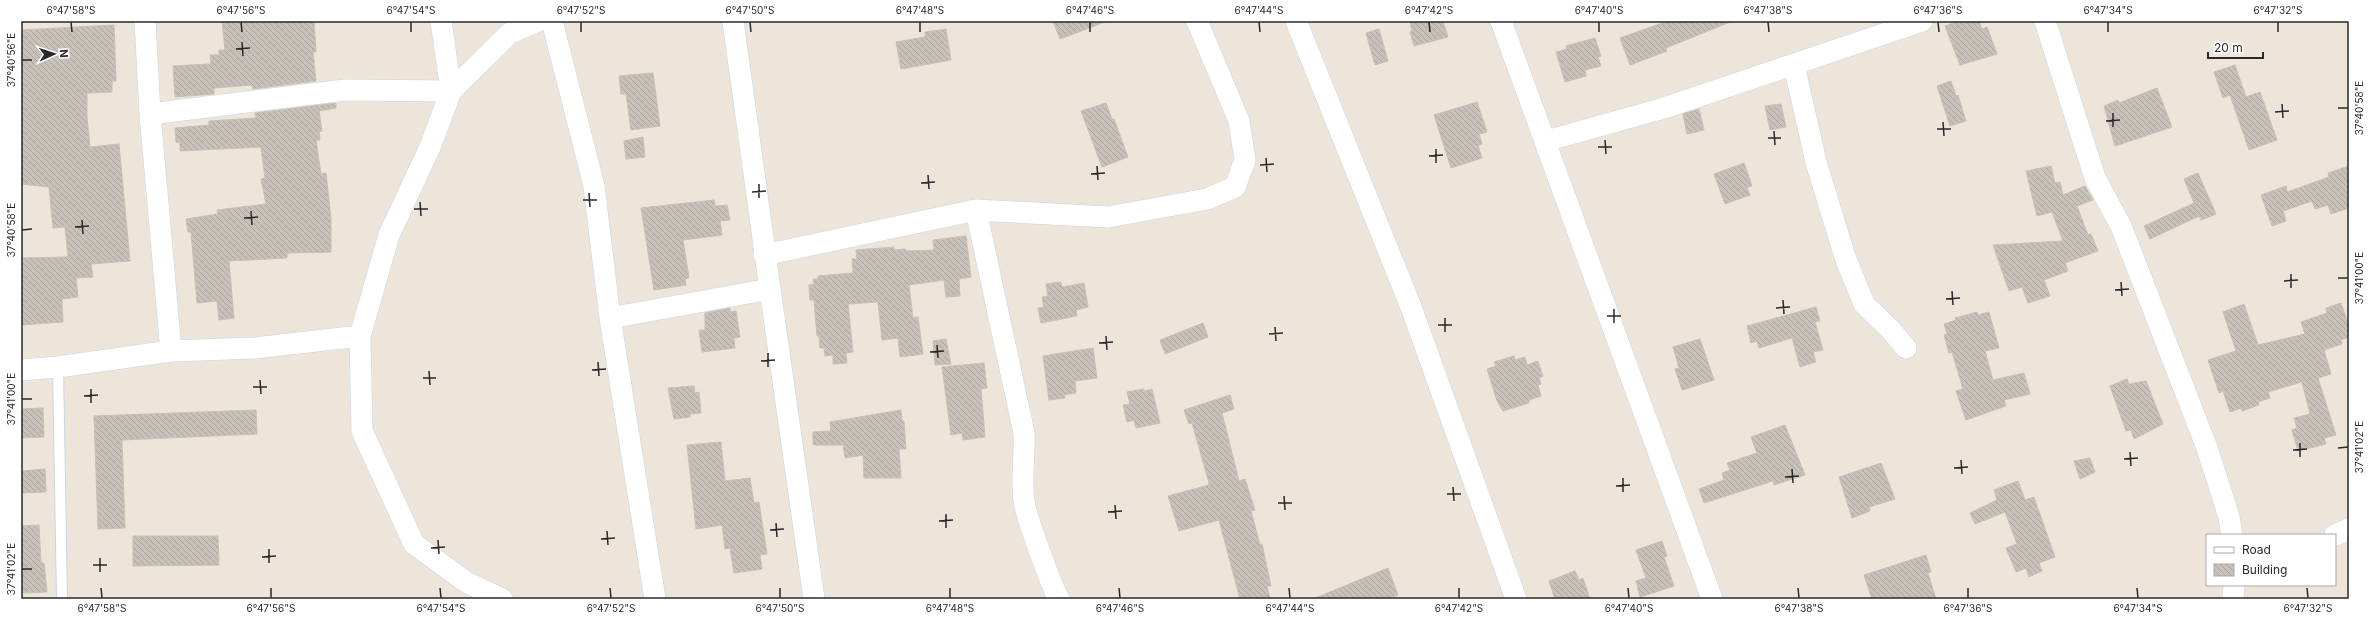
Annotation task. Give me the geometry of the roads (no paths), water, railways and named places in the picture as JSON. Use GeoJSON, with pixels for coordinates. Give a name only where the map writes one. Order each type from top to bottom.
{"type":"FeatureCollection","features":[{"type":"Feature","properties":{"kind":"street"},"geometry":{"type":"LineString","coordinates":[[145,21],[150,114],[171,351]]}},
{"type":"Feature","properties":{"kind":"street"},"geometry":{"type":"LineString","coordinates":[[441,21],[451,90]]}},
{"type":"Feature","properties":{"kind":"street"},"geometry":{"type":"LineString","coordinates":[[502,599],[466,582],[414,544],[362,431],[360,336],[388,235],[430,147],[451,90],[510,33],[538,21]]}},
{"type":"Feature","properties":{"kind":"street"},"geometry":{"type":"LineString","coordinates":[[552,21],[594,186],[610,318],[655,599]]}},
{"type":"Feature","properties":{"kind":"street"},"geometry":{"type":"LineString","coordinates":[[733,21],[764,255],[814,599]]}},
{"type":"Feature","properties":{"kind":"street"},"geometry":{"type":"LineString","coordinates":[[764,255],[976,210],[1108,217],[1207,199],[1235,187],[1245,160],[1239,121],[1196,21]]}},
{"type":"Feature","properties":{"kind":"street"},"geometry":{"type":"LineString","coordinates":[[1296,21],[1411,307],[1516,599]]}},
{"type":"Feature","properties":{"kind":"street"},"geometry":{"type":"LineString","coordinates":[[1501,21],[1693,552],[1712,599]]}},
{"type":"Feature","properties":{"kind":"street"},"geometry":{"type":"LineString","coordinates":[[1546,142],[1664,108],[1922,21]]}},
{"type":"Feature","properties":{"kind":"street"},"geometry":{"type":"LineString","coordinates":[[2045,21],[2096,178],[2121,226],[2207,448],[2229,517],[2232,534]]}},
{"type":"Feature","properties":{"kind":"street"},"geometry":{"type":"LineString","coordinates":[[1794,65],[1816,162],[1845,257],[1864,304],[1890,329],[1906,348]]}},
{"type":"Feature","properties":{"kind":"street"},"geometry":{"type":"LineString","coordinates":[[150,114],[345,90],[451,90]]}},
{"type":"Feature","properties":{"kind":"street"},"geometry":{"type":"LineString","coordinates":[[976,210],[1024,433],[1025,459],[1022,474],[1024,502],[1055,598]]}},
{"type":"Feature","properties":{"kind":"street"},"geometry":{"type":"LineString","coordinates":[[610,318],[770,289]]}},
{"type":"Feature","properties":{"kind":"street"},"geometry":{"type":"LineString","coordinates":[[21,370],[58,367],[171,351],[254,348],[360,336]]}},
{"type":"Feature","properties":{"kind":"street"},"geometry":{"type":"LineString","coordinates":[[2336,535],[2349,529]]}},
{"type":"Feature","properties":{"kind":"street"},"geometry":{"type":"LineString","coordinates":[[2233,599],[2234,586]]}},
{"type":"Feature","properties":{"kind":"lane"},"geometry":{"type":"LineString","coordinates":[[58,367],[62,599]]}}]}
